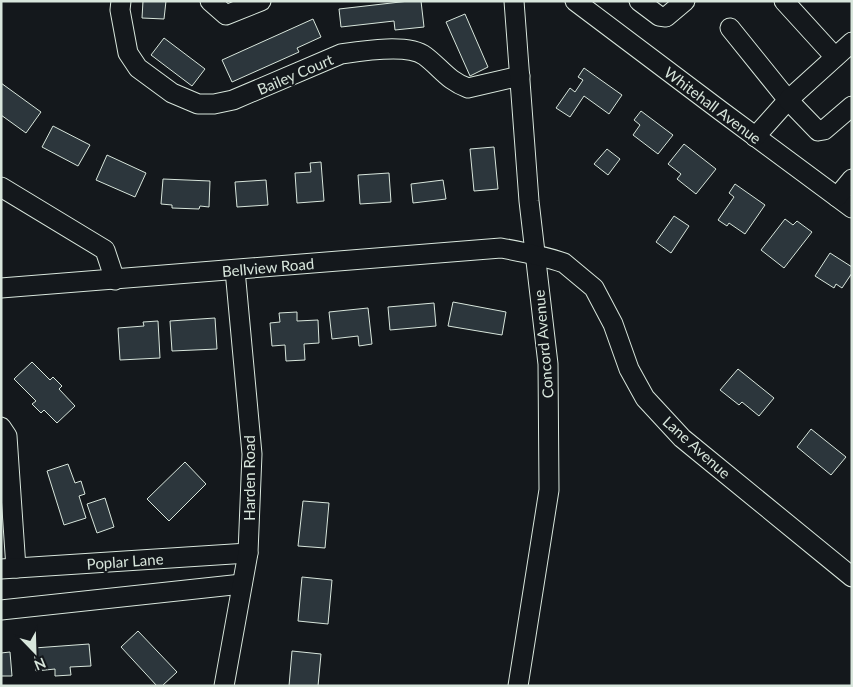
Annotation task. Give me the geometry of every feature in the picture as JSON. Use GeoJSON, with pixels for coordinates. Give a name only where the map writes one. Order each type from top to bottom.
{"type":"FeatureCollection","features":[{"type":"Feature","properties":{"kind":"street","name":"Bailey Court"},"geometry":{"type":"LineString","coordinates":[[121,1],[120,10],[128,52],[138,68],[172,93],[198,104],[214,104],[233,100],[341,54],[357,51],[410,50],[423,54],[447,77],[468,88],[520,76]]}},
{"type":"Feature","properties":{"kind":"street"},"geometry":{"type":"LineString","coordinates":[[210,1],[226,15],[261,1]]}},
{"type":"Feature","properties":{"kind":"street"},"geometry":{"type":"LineString","coordinates":[[499,1],[515,9]]}},
{"type":"Feature","properties":{"kind":"street","name":"Whitehall Avenue"},"geometry":{"type":"LineString","coordinates":[[575,1],[844,202]]}},
{"type":"Feature","properties":{"kind":"street"},"geometry":{"type":"LineString","coordinates":[[639,1],[659,16],[666,17],[686,1]]}},
{"type":"Feature","properties":{"kind":"street"},"geometry":{"type":"LineString","coordinates":[[784,1],[835,57]]}},
{"type":"Feature","properties":{"kind":"street","name":"Concord Avenue"},"geometry":{"type":"LineString","coordinates":[[515,9],[534,254],[548,364],[549,490],[518,686]]}},
{"type":"Feature","properties":{"kind":"street"},"geometry":{"type":"LineString","coordinates":[[730,28],[788,100],[818,131],[824,130],[852,106]]}},
{"type":"Feature","properties":{"kind":"street"},"geometry":{"type":"LineString","coordinates":[[756,137],[788,100],[852,42]]}},
{"type":"Feature","properties":{"kind":"street"},"geometry":{"type":"LineString","coordinates":[[844,202],[852,179]]}},
{"type":"Feature","properties":{"kind":"street"},"geometry":{"type":"LineString","coordinates":[[1,187],[105,250],[115,280]]}},
{"type":"Feature","properties":{"kind":"street","name":"Bellview Road"},"geometry":{"type":"LineString","coordinates":[[1,288],[501,248],[534,254]]}},
{"type":"Feature","properties":{"kind":"street","name":"Lane Avenue"},"geometry":{"type":"LineString","coordinates":[[534,254],[564,263],[594,288],[613,324],[629,369],[645,398],[682,438],[852,577]]}},
{"type":"Feature","properties":{"kind":"street","name":"Harden Road"},"geometry":{"type":"LineString","coordinates":[[224,686],[248,553],[252,454],[235,270]]}},
{"type":"Feature","properties":{"kind":"street"},"geometry":{"type":"LineString","coordinates":[[1,427],[7,436],[9,568]]}},
{"type":"Feature","properties":{"kind":"street","name":"Poplar Lane"},"geometry":{"type":"LineString","coordinates":[[9,568],[248,553]]}},
{"type":"Feature","properties":{"kind":"street"},"geometry":{"type":"LineString","coordinates":[[1,610],[242,584]]}},
{"type":"Feature","properties":{"kind":"building"},"geometry":{"type":"Polygon","coordinates":[[[143,1],[166,1],[164,19],[142,18],[143,1]]]}},
{"type":"Feature","properties":{"kind":"building"},"geometry":{"type":"Polygon","coordinates":[[[421,1],[424,27],[395,30],[394,21],[341,27],[339,9],[421,1]]]}},
{"type":"Feature","properties":{"kind":"building"},"geometry":{"type":"Polygon","coordinates":[[[465,14],[488,67],[470,76],[446,22],[465,14]]]}},
{"type":"Feature","properties":{"kind":"building"},"geometry":{"type":"Polygon","coordinates":[[[313,19],[321,37],[297,48],[299,52],[232,82],[222,60],[313,19]]]}},
{"type":"Feature","properties":{"kind":"building"},"geometry":{"type":"Polygon","coordinates":[[[164,38],[205,69],[192,86],[151,55],[164,38]]]}},
{"type":"Feature","properties":{"kind":"building"},"geometry":{"type":"Polygon","coordinates":[[[584,68],[622,95],[609,114],[584,96],[570,117],[556,108],[570,88],[575,92],[583,80],[578,77],[584,68]]]}},
{"type":"Feature","properties":{"kind":"building"},"geometry":{"type":"Polygon","coordinates":[[[1,83],[41,112],[26,133],[1,115],[1,83]]]}},
{"type":"Feature","properties":{"kind":"building"},"geometry":{"type":"Polygon","coordinates":[[[641,111],[673,135],[658,154],[633,135],[640,125],[634,120],[641,111]]]}},
{"type":"Feature","properties":{"kind":"building"},"geometry":{"type":"Polygon","coordinates":[[[53,126],[90,145],[78,166],[42,147],[53,126]]]}},
{"type":"Feature","properties":{"kind":"building"},"geometry":{"type":"Polygon","coordinates":[[[684,144],[716,169],[696,194],[677,179],[681,174],[668,164],[684,144]]]}},
{"type":"Feature","properties":{"kind":"building"},"geometry":{"type":"Polygon","coordinates":[[[494,147],[498,189],[474,191],[470,149],[494,147]]]}},
{"type":"Feature","properties":{"kind":"building"},"geometry":{"type":"Polygon","coordinates":[[[607,149],[620,159],[608,175],[594,164],[607,149]]]}},
{"type":"Feature","properties":{"kind":"building"},"geometry":{"type":"Polygon","coordinates":[[[107,155],[146,173],[135,197],[96,180],[107,155]]]}},
{"type":"Feature","properties":{"kind":"building"},"geometry":{"type":"Polygon","coordinates":[[[321,162],[324,201],[297,203],[295,173],[311,172],[310,163],[321,162]]]}},
{"type":"Feature","properties":{"kind":"building"},"geometry":{"type":"Polygon","coordinates":[[[389,173],[391,202],[360,204],[358,175],[389,173]]]}},
{"type":"Feature","properties":{"kind":"building"},"geometry":{"type":"Polygon","coordinates":[[[163,179],[210,181],[209,207],[200,206],[199,209],[172,208],[172,205],[161,204],[163,179]]]}},
{"type":"Feature","properties":{"kind":"building"},"geometry":{"type":"Polygon","coordinates":[[[266,180],[268,205],[237,207],[235,182],[266,180]]]}},
{"type":"Feature","properties":{"kind":"building"},"geometry":{"type":"Polygon","coordinates":[[[443,180],[446,199],[413,203],[411,184],[443,180]]]}},
{"type":"Feature","properties":{"kind":"building"},"geometry":{"type":"Polygon","coordinates":[[[735,184],[765,205],[745,234],[729,223],[727,226],[718,220],[734,197],[729,193],[735,184]]]}},
{"type":"Feature","properties":{"kind":"building"},"geometry":{"type":"Polygon","coordinates":[[[674,216],[689,226],[671,253],[656,242],[674,216]]]}},
{"type":"Feature","properties":{"kind":"building"},"geometry":{"type":"Polygon","coordinates":[[[785,219],[793,225],[797,221],[812,232],[784,268],[761,250],[785,219]]]}},
{"type":"Feature","properties":{"kind":"building"},"geometry":{"type":"Polygon","coordinates":[[[830,253],[852,267],[852,273],[842,288],[836,284],[834,288],[815,276],[830,253]]]}},
{"type":"Feature","properties":{"kind":"building"},"geometry":{"type":"Polygon","coordinates":[[[453,302],[506,312],[502,335],[448,326],[453,302]]]}},
{"type":"Feature","properties":{"kind":"building"},"geometry":{"type":"Polygon","coordinates":[[[434,303],[436,326],[390,330],[388,307],[434,303]]]}},
{"type":"Feature","properties":{"kind":"building"},"geometry":{"type":"Polygon","coordinates":[[[368,308],[372,344],[359,346],[358,336],[332,339],[329,312],[368,308]]]}},
{"type":"Feature","properties":{"kind":"building"},"geometry":{"type":"Polygon","coordinates":[[[297,312],[297,321],[318,320],[319,343],[304,344],[305,360],[286,361],[285,345],[272,346],[270,323],[280,322],[279,313],[297,312]]]}},
{"type":"Feature","properties":{"kind":"building"},"geometry":{"type":"Polygon","coordinates":[[[215,318],[217,349],[172,351],[170,321],[215,318]]]}},
{"type":"Feature","properties":{"kind":"building"},"geometry":{"type":"Polygon","coordinates":[[[158,321],[160,358],[120,360],[118,328],[144,326],[143,322],[158,321]]]}},
{"type":"Feature","properties":{"kind":"building"},"geometry":{"type":"Polygon","coordinates":[[[32,362],[50,380],[53,377],[62,386],[59,389],[75,406],[57,423],[44,410],[41,413],[32,404],[36,401],[14,379],[32,362]]]}},
{"type":"Feature","properties":{"kind":"building"},"geometry":{"type":"Polygon","coordinates":[[[738,369],[774,398],[759,416],[742,402],[739,405],[720,390],[738,369]]]}},
{"type":"Feature","properties":{"kind":"building"},"geometry":{"type":"Polygon","coordinates":[[[811,429],[846,457],[831,475],[797,447],[811,429]]]}},
{"type":"Feature","properties":{"kind":"building"},"geometry":{"type":"Polygon","coordinates":[[[185,462],[206,484],[169,521],[147,499],[185,462]]]}},
{"type":"Feature","properties":{"kind":"building"},"geometry":{"type":"Polygon","coordinates":[[[68,464],[75,483],[81,481],[85,494],[79,496],[86,518],[64,525],[47,471],[68,464]]]}},
{"type":"Feature","properties":{"kind":"building"},"geometry":{"type":"Polygon","coordinates":[[[105,498],[114,527],[97,533],[87,504],[105,498]]]}},
{"type":"Feature","properties":{"kind":"building"},"geometry":{"type":"Polygon","coordinates":[[[303,501],[329,503],[325,548],[298,546],[303,501]]]}},
{"type":"Feature","properties":{"kind":"building"},"geometry":{"type":"Polygon","coordinates":[[[302,577],[332,580],[328,624],[298,621],[302,577]]]}},
{"type":"Feature","properties":{"kind":"building"},"geometry":{"type":"Polygon","coordinates":[[[138,631],[177,672],[162,686],[157,686],[121,647],[138,631]]]}},
{"type":"Feature","properties":{"kind":"building"},"geometry":{"type":"Polygon","coordinates":[[[89,644],[91,666],[70,667],[71,675],[55,676],[55,669],[36,671],[34,648],[89,644]]]}},
{"type":"Feature","properties":{"kind":"building"},"geometry":{"type":"Polygon","coordinates":[[[292,651],[321,654],[318,686],[289,686],[292,651]]]}},
{"type":"Feature","properties":{"kind":"building"},"geometry":{"type":"Polygon","coordinates":[[[10,652],[12,676],[1,676],[1,653],[10,652]]]}}]}
